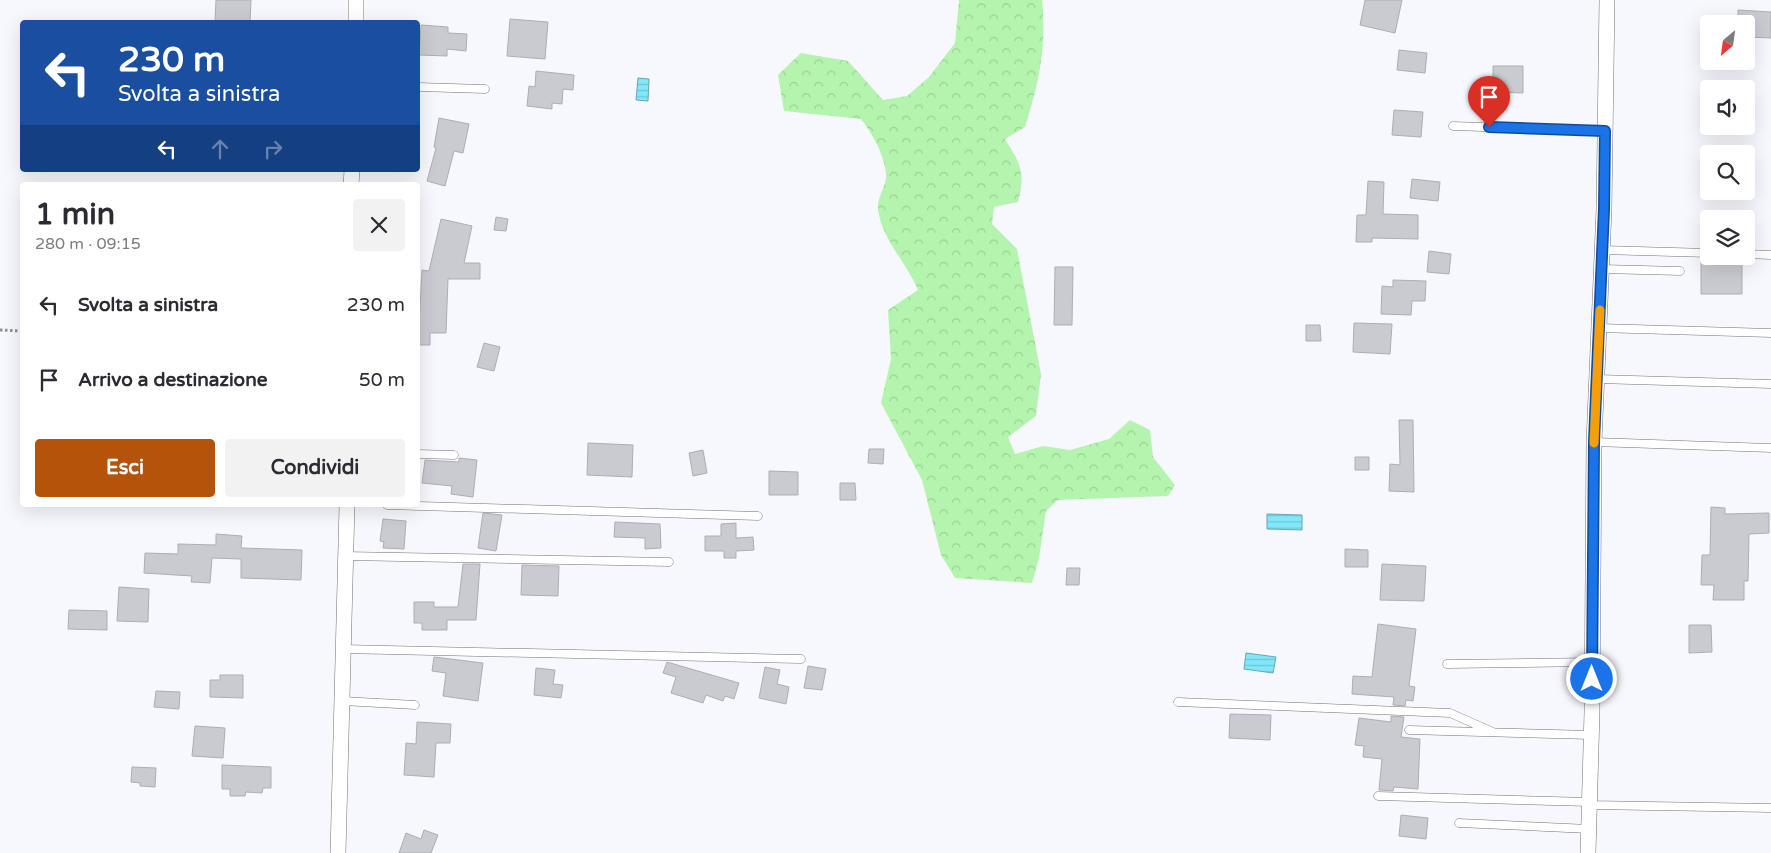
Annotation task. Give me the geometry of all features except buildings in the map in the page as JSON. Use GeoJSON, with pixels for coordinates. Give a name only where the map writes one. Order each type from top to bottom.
{"type":"FeatureCollection","features":[{"type":"Feature","properties":{"kind":"street"},"geometry":{"type":"LineString","coordinates":[[356,0],[356,20]]}},
{"type":"Feature","properties":{"kind":"street"},"geometry":{"type":"LineString","coordinates":[[1588,853],[1592,735],[1594,442],[1602,269],[1607,0]]}},
{"type":"Feature","properties":{"kind":"street"},"geometry":{"type":"LineString","coordinates":[[338,853],[343,701],[344,556],[347,507]]}},
{"type":"Feature","properties":{"kind":"lane"},"geometry":{"type":"LineString","coordinates":[[420,87],[485,89]]}},
{"type":"Feature","properties":{"kind":"lane"},"geometry":{"type":"LineString","coordinates":[[1454,126],[1605,131]]}},
{"type":"Feature","properties":{"kind":"lane"},"geometry":{"type":"LineString","coordinates":[[1602,250],[1700,253]]}},
{"type":"Feature","properties":{"kind":"lane"},"geometry":{"type":"LineString","coordinates":[[1755,254],[1771,255]]}},
{"type":"Feature","properties":{"kind":"lane"},"geometry":{"type":"LineString","coordinates":[[1602,269],[1680,271]]}},
{"type":"Feature","properties":{"kind":"lane"},"geometry":{"type":"LineString","coordinates":[[1599,328],[1771,333]]}},
{"type":"Feature","properties":{"kind":"lane"},"geometry":{"type":"LineString","coordinates":[[1597,379],[1771,384]]}},
{"type":"Feature","properties":{"kind":"lane"},"geometry":{"type":"LineString","coordinates":[[1594,442],[1771,448]]}},
{"type":"Feature","properties":{"kind":"lane"},"geometry":{"type":"LineString","coordinates":[[420,454],[454,455]]}},
{"type":"Feature","properties":{"kind":"lane"},"geometry":{"type":"LineString","coordinates":[[420,506],[758,516]]}},
{"type":"Feature","properties":{"kind":"lane"},"geometry":{"type":"LineString","coordinates":[[344,556],[669,562]]}},
{"type":"Feature","properties":{"kind":"lane"},"geometry":{"type":"LineString","coordinates":[[343,649],[802,659]]}},
{"type":"Feature","properties":{"kind":"lane"},"geometry":{"type":"LineString","coordinates":[[1447,664],[1593,662]]}},
{"type":"Feature","properties":{"kind":"lane"},"geometry":{"type":"LineString","coordinates":[[343,701],[415,705]]}},
{"type":"Feature","properties":{"kind":"lane"},"geometry":{"type":"LineString","coordinates":[[1178,702],[1450,713],[1493,732]]}},
{"type":"Feature","properties":{"kind":"lane"},"geometry":{"type":"LineString","coordinates":[[1409,730],[1592,735]]}},
{"type":"Feature","properties":{"kind":"lane"},"geometry":{"type":"LineString","coordinates":[[1378,796],[1590,804],[1771,808]]}},
{"type":"Feature","properties":{"kind":"lane"},"geometry":{"type":"LineString","coordinates":[[1459,823],[1589,829]]}},
{"type":"Feature","properties":{"kind":"path"},"geometry":{"type":"LineString","coordinates":[[0,330],[20,331]]}},
{"type":"Feature","properties":{"kind":"green space"},"geometry":{"type":"Polygon","coordinates":[[[959,0],[1042,0],[1043,49],[1038,80],[1025,127],[1005,139],[1020,168],[1021,183],[1018,202],[994,207],[992,224],[1017,249],[1041,374],[1036,416],[1008,437],[1015,454],[1043,446],[1070,450],[1109,439],[1130,420],[1150,430],[1153,457],[1175,485],[1168,496],[1058,500],[1046,511],[1039,558],[1032,583],[955,578],[941,555],[922,480],[881,403],[891,359],[888,310],[918,290],[889,240],[880,219],[878,204],[886,178],[884,163],[870,131],[861,119],[784,111],[778,75],[801,53],[848,61],[883,100],[907,96],[929,77],[955,43],[959,0]]]}},
{"type":"Feature","properties":{"kind":"water"},"geometry":{"type":"Polygon","coordinates":[[[638,78],[649,79],[648,101],[636,100],[638,78]]]}},
{"type":"Feature","properties":{"kind":"water"},"geometry":{"type":"Polygon","coordinates":[[[1267,514],[1302,515],[1302,530],[1267,529],[1267,514]]]}},
{"type":"Feature","properties":{"kind":"water"},"geometry":{"type":"Polygon","coordinates":[[[1246,653],[1276,657],[1273,673],[1244,669],[1246,653]]]}},
{"type":"Feature","properties":{"kind":"slow traffic"},"geometry":{"type":"LineString","coordinates":[[1594,443],[1600,310]]}},
{"type":"Feature","properties":{"kind":"route"},"geometry":{"type":"LineString","coordinates":[[1489,127],[1605,131],[1604,209],[1594,442],[1592,679]]}}]}
